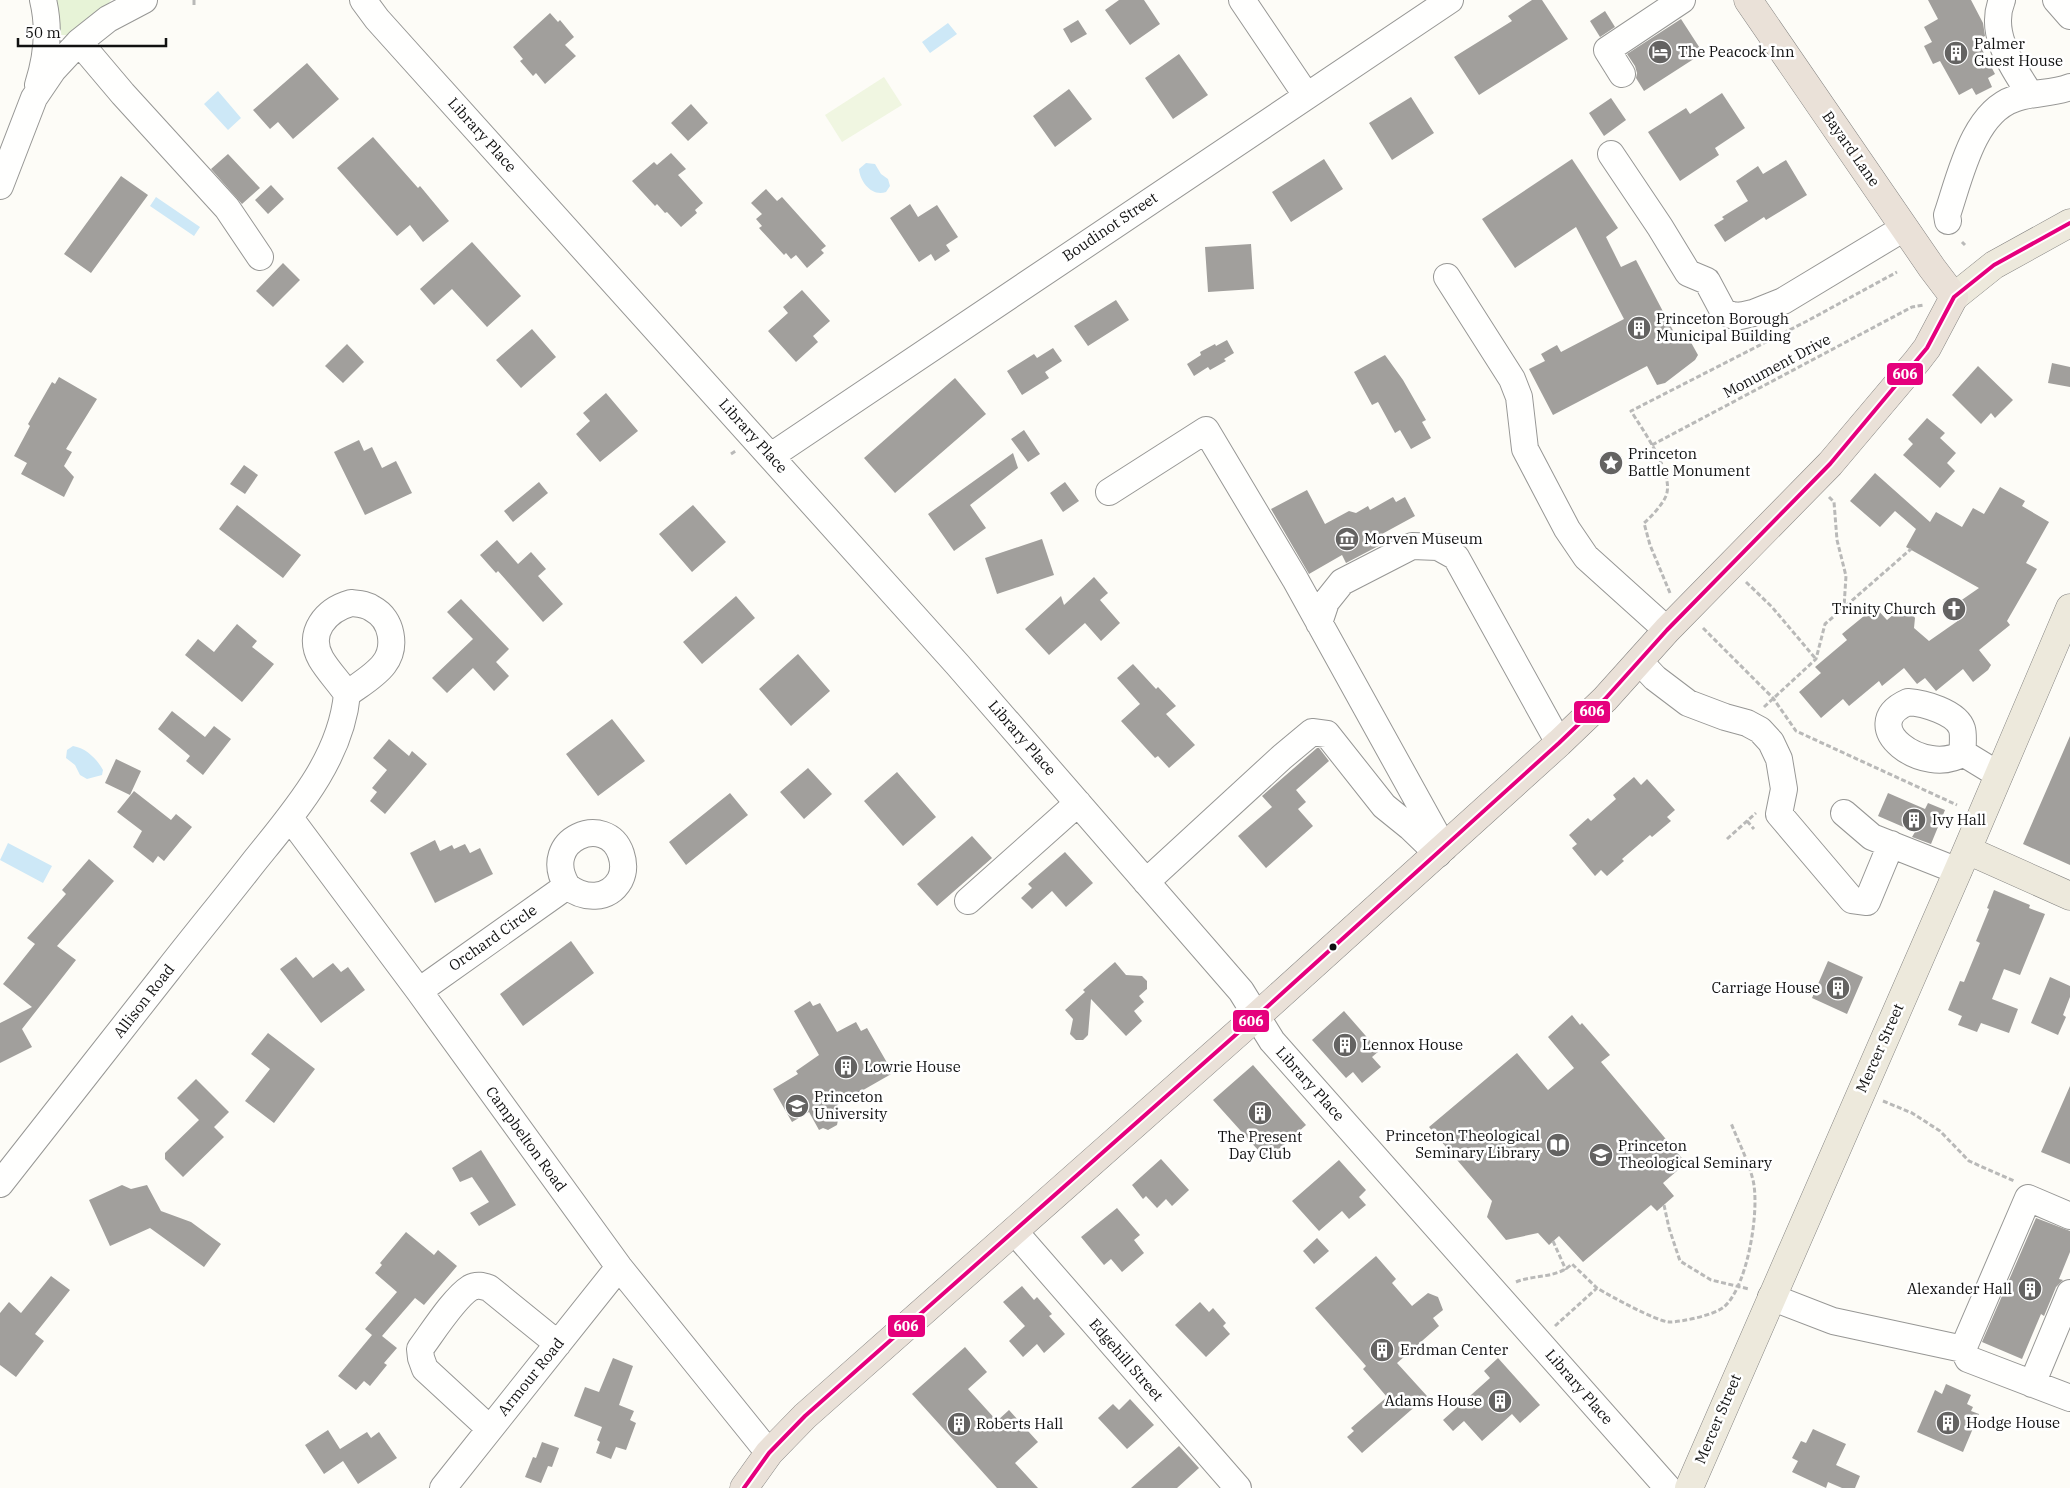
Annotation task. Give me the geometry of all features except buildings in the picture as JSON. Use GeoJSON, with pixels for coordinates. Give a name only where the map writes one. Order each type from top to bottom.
{"type":"FeatureCollection","features":[{"type":"Feature","properties":{"kind":"highway","name":"Bayard Lane"},"geometry":{"type":"LineString","coordinates":[[1748,0],[1904,228],[1954,297]]}},
{"type":"Feature","properties":{"kind":"highway"},"geometry":{"type":"LineString","coordinates":[[744,1488],[769,1454],[805,1416],[1257,1016],[1441,851],[1605,699],[1667,630],[1836,456],[1927,348],[1954,297]]}},
{"type":"Feature","properties":{"kind":"main road"},"geometry":{"type":"LineString","coordinates":[[1954,297],[1994,265],[2070,223]]}},
{"type":"Feature","properties":{"kind":"main road","name":"Mercer Street"},"geometry":{"type":"LineString","coordinates":[[1689,1488],[1760,1293],[1861,1091],[2070,608]]}},
{"type":"Feature","properties":{"kind":"main road"},"geometry":{"type":"LineString","coordinates":[[1962,860],[2070,896]]}},
{"type":"Feature","properties":{"kind":"street"},"geometry":{"type":"LineString","coordinates":[[0,186],[34,98],[44,66],[48,40],[46,11],[43,0]]}},
{"type":"Feature","properties":{"kind":"street","name":"Library Place"},"geometry":{"type":"LineString","coordinates":[[362,0],[389,33],[951,656],[1241,991],[1272,1041],[1668,1488]]}},
{"type":"Feature","properties":{"kind":"street"},"geometry":{"type":"LineString","coordinates":[[1242,0],[1306,95]]}},
{"type":"Feature","properties":{"kind":"street","name":"Boudinot Street"},"geometry":{"type":"LineString","coordinates":[[771,456],[1450,0]]}},
{"type":"Feature","properties":{"kind":"street"},"geometry":{"type":"LineString","coordinates":[[1622,74],[1607,50],[1682,0]]}},
{"type":"Feature","properties":{"kind":"street"},"geometry":{"type":"LineString","coordinates":[[2002,0],[1998,26],[2002,47],[2030,94]]}},
{"type":"Feature","properties":{"kind":"street"},"geometry":{"type":"LineString","coordinates":[[2056,0],[2070,16]]}},
{"type":"Feature","properties":{"kind":"street"},"geometry":{"type":"LineString","coordinates":[[34,98],[53,70],[79,42],[108,19],[139,1]]}},
{"type":"Feature","properties":{"kind":"street"},"geometry":{"type":"LineString","coordinates":[[79,42],[123,94],[226,208],[260,257]]}},
{"type":"Feature","properties":{"kind":"street"},"geometry":{"type":"LineString","coordinates":[[1958,236],[1947,215],[1982,123],[1997,106],[2030,94],[2058,91],[2070,87]]}},
{"type":"Feature","properties":{"kind":"street"},"geometry":{"type":"LineString","coordinates":[[1612,154],[1660,226],[1688,273],[1707,281],[1723,311],[1731,315],[1740,316],[1753,313],[1783,301],[1904,228]]}},
{"type":"Feature","properties":{"kind":"street"},"geometry":{"type":"LineString","coordinates":[[1448,277],[1512,379],[1519,398],[1525,449],[1567,529],[1586,557],[1667,630]]}},
{"type":"Feature","properties":{"kind":"street"},"geometry":{"type":"LineString","coordinates":[[1109,492],[1206,430],[1295,579],[1441,851]]}},
{"type":"Feature","properties":{"kind":"street"},"geometry":{"type":"LineString","coordinates":[[1319,623],[1326,602],[1342,582],[1412,546],[1438,547],[1456,558],[1559,743]]}},
{"type":"Feature","properties":{"kind":"street"},"geometry":{"type":"LineString","coordinates":[[1295,579],[1342,582]]}},
{"type":"Feature","properties":{"kind":"street"},"geometry":{"type":"LineString","coordinates":[[1639,660],[1655,678],[1688,703],[1725,717],[1748,723],[1760,730],[1771,742],[1779,759],[1784,789],[1779,814],[1852,900],[1867,902],[1891,844]]}},
{"type":"Feature","properties":{"kind":"street","name":"Allison Road"},"geometry":{"type":"LineString","coordinates":[[0,1184],[153,988],[290,818],[312,786],[329,756],[346,713],[347,694]]}},
{"type":"Feature","properties":{"kind":"street"},"geometry":{"type":"LineString","coordinates":[[1146,882],[1282,757],[1312,732],[1327,734],[1384,806],[1441,851]]}},
{"type":"Feature","properties":{"kind":"street"},"geometry":{"type":"LineString","coordinates":[[1963,753],[1999,775]]}},
{"type":"Feature","properties":{"kind":"street"},"geometry":{"type":"LineString","coordinates":[[968,900],[1078,803]]}},
{"type":"Feature","properties":{"kind":"street"},"geometry":{"type":"LineString","coordinates":[[1844,813],[1872,837],[1891,844],[1962,860]]}},
{"type":"Feature","properties":{"kind":"street","name":"Campbelton Road"},"geometry":{"type":"LineString","coordinates":[[290,818],[419,991],[619,1267],[769,1454]]}},
{"type":"Feature","properties":{"kind":"street","name":"Orchard Circle"},"geometry":{"type":"LineString","coordinates":[[419,991],[567,886]]}},
{"type":"Feature","properties":{"kind":"street"},"geometry":{"type":"LineString","coordinates":[[2070,1216],[2028,1198],[1963,1349],[1968,1359],[2070,1398]]}},
{"type":"Feature","properties":{"kind":"street","name":"Edgehill Street"},"geometry":{"type":"LineString","coordinates":[[1014,1231],[1238,1488]]}},
{"type":"Feature","properties":{"kind":"street","name":"Armour Road"},"geometry":{"type":"LineString","coordinates":[[443,1488],[619,1267]]}},
{"type":"Feature","properties":{"kind":"street"},"geometry":{"type":"LineString","coordinates":[[490,1429],[425,1369],[421,1358],[420,1349],[457,1300],[471,1288],[480,1285],[489,1288],[558,1344]]}},
{"type":"Feature","properties":{"kind":"street"},"geometry":{"type":"LineString","coordinates":[[1760,1293],[1832,1321],[1963,1349]]}},
{"type":"Feature","properties":{"kind":"street"},"geometry":{"type":"LineString","coordinates":[[2032,1384],[2070,1293]]}},
{"type":"Feature","properties":{"kind":"path"},"geometry":{"type":"LineString","coordinates":[[1671,595],[1650,546],[1644,524],[1666,496],[1668,485],[1662,464],[1631,411],[1810,320],[1897,272]]}},
{"type":"Feature","properties":{"kind":"path","name":"Monument Drive"},"geometry":{"type":"LineString","coordinates":[[1652,445],[1912,307]]}},
{"type":"Feature","properties":{"kind":"path"},"geometry":{"type":"LineString","coordinates":[[1826,494],[1834,502],[1837,540],[1846,576],[1844,608]]}},
{"type":"Feature","properties":{"kind":"path"},"geometry":{"type":"LineString","coordinates":[[1773,698],[1816,659],[1825,624],[1911,549]]}},
{"type":"Feature","properties":{"kind":"path"},"geometry":{"type":"LineString","coordinates":[[1746,582],[1772,607],[1816,659]]}},
{"type":"Feature","properties":{"kind":"path"},"geometry":{"type":"LineString","coordinates":[[1703,628],[1773,698],[1796,732],[1957,805]]}},
{"type":"Feature","properties":{"kind":"path"},"geometry":{"type":"LineString","coordinates":[[1727,839],[1762,807]]}},
{"type":"Feature","properties":{"kind":"path"},"geometry":{"type":"LineString","coordinates":[[1747,821],[1754,829]]}},
{"type":"Feature","properties":{"kind":"path"},"geometry":{"type":"LineString","coordinates":[[1861,1091],[1912,1112],[1940,1132],[1969,1161],[2027,1186],[2028,1198]]}},
{"type":"Feature","properties":{"kind":"path"},"geometry":{"type":"LineString","coordinates":[[1495,1292],[1525,1278],[1550,1276],[1566,1270],[1572,1264],[1597,1288],[1668,1322],[1697,1318],[1724,1307],[1738,1286],[1747,1261],[1755,1216],[1753,1180],[1731,1123]]}},
{"type":"Feature","properties":{"kind":"path"},"geometry":{"type":"LineString","coordinates":[[1664,1205],[1669,1228],[1680,1261],[1712,1280],[1760,1293]]}},
{"type":"Feature","properties":{"kind":"path"},"geometry":{"type":"LineString","coordinates":[[1553,1242],[1566,1270]]}},
{"type":"Feature","properties":{"kind":"path"},"geometry":{"type":"LineString","coordinates":[[1539,1341],[1597,1288]]}},
{"type":"Feature","properties":{"kind":"green space"},"geometry":{"type":"Polygon","coordinates":[[[47,0],[111,0],[67,35],[59,35],[47,0]]]}},
{"type":"Feature","properties":{"kind":"green space"},"geometry":{"type":"Polygon","coordinates":[[[884,77],[902,105],[842,142],[825,115],[884,77]]]}},
{"type":"Feature","properties":{"kind":"water"},"geometry":{"type":"Polygon","coordinates":[[[948,23],[957,34],[930,53],[922,42],[948,23]]]}},
{"type":"Feature","properties":{"kind":"water"},"geometry":{"type":"Polygon","coordinates":[[[218,91],[241,118],[228,130],[204,104],[218,91]]]}},
{"type":"Feature","properties":{"kind":"water"},"geometry":{"type":"Polygon","coordinates":[[[866,163],[875,164],[881,174],[888,179],[890,186],[886,192],[876,192],[864,183],[859,169],[866,163]]]}},
{"type":"Feature","properties":{"kind":"water"},"geometry":{"type":"Polygon","coordinates":[[[156,197],[200,227],[194,236],[150,206],[156,197]]]}},
{"type":"Feature","properties":{"kind":"water"},"geometry":{"type":"Polygon","coordinates":[[[73,746],[87,752],[98,762],[103,770],[102,775],[87,779],[80,775],[75,765],[66,758],[67,750],[73,746]]]}},
{"type":"Feature","properties":{"kind":"water"},"geometry":{"type":"Polygon","coordinates":[[[8,843],[52,866],[43,883],[0,860],[8,843]]]}},
{"type":"Feature","properties":{"kind":"transit line","name":"606"},"geometry":{"type":"LineString","coordinates":[[744,1488],[769,1453],[805,1416],[1257,1016],[1559,743],[1605,699],[1667,630],[1830,464],[1927,348],[1954,297],[1994,265],[2070,223]]}},
{"type":"Feature","properties":{"kind":"place","name":"The Peacock Inn"},"geometry":{"type":"Point","coordinates":[1660,52]}},
{"type":"Feature","properties":{"kind":"place","name":"Palmer Guest House"},"geometry":{"type":"Point","coordinates":[1956,53]}},
{"type":"Feature","properties":{"kind":"place","name":"Princeton Borough Municipal Building"},"geometry":{"type":"Point","coordinates":[1639,328]}},
{"type":"Feature","properties":{"kind":"place","name":"Princeton Battle Monument"},"geometry":{"type":"Point","coordinates":[1611,463]}},
{"type":"Feature","properties":{"kind":"place","name":"Morven Museum"},"geometry":{"type":"Point","coordinates":[1347,539]}},
{"type":"Feature","properties":{"kind":"place","name":"Trinity Church"},"geometry":{"type":"Point","coordinates":[1954,609]}},
{"type":"Feature","properties":{"kind":"place","name":"Ivy Hall"},"geometry":{"type":"Point","coordinates":[1914,820]}},
{"type":"Feature","properties":{"kind":"place","name":"Carriage House"},"geometry":{"type":"Point","coordinates":[1838,988]}},
{"type":"Feature","properties":{"kind":"place","name":"Lennox House"},"geometry":{"type":"Point","coordinates":[1345,1045]}},
{"type":"Feature","properties":{"kind":"place","name":"Lowrie House"},"geometry":{"type":"Point","coordinates":[846,1067]}},
{"type":"Feature","properties":{"kind":"place","name":"Princeton University"},"geometry":{"type":"Point","coordinates":[797,1106]}},
{"type":"Feature","properties":{"kind":"place","name":"The Present Day Club"},"geometry":{"type":"Point","coordinates":[1260,1113]}},
{"type":"Feature","properties":{"kind":"place","name":"Princeton Theological Seminary Library"},"geometry":{"type":"Point","coordinates":[1558,1145]}},
{"type":"Feature","properties":{"kind":"place","name":"Princeton Theological Seminary"},"geometry":{"type":"Point","coordinates":[1601,1155]}},
{"type":"Feature","properties":{"kind":"place","name":"Alexander Hall"},"geometry":{"type":"Point","coordinates":[2030,1289]}},
{"type":"Feature","properties":{"kind":"place","name":"Erdman Center"},"geometry":{"type":"Point","coordinates":[1382,1350]}},
{"type":"Feature","properties":{"kind":"place","name":"Adams House"},"geometry":{"type":"Point","coordinates":[1500,1401]}},
{"type":"Feature","properties":{"kind":"place","name":"Hodge House"},"geometry":{"type":"Point","coordinates":[1948,1423]}},
{"type":"Feature","properties":{"kind":"place","name":"Roberts Hall"},"geometry":{"type":"Point","coordinates":[959,1424]}}]}
